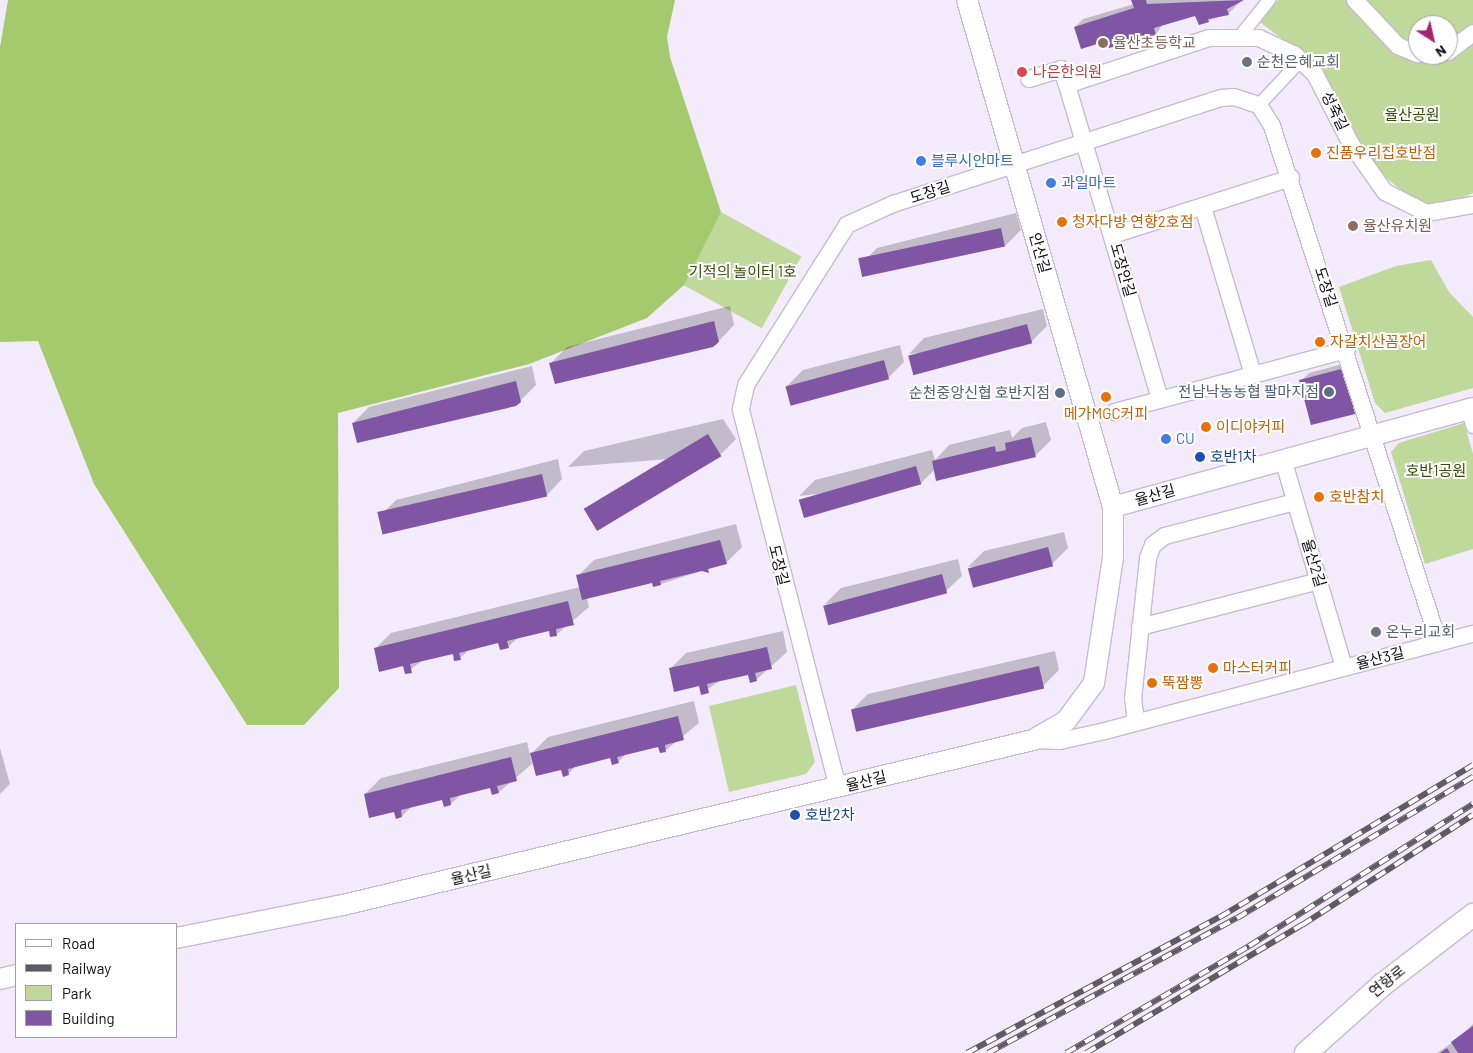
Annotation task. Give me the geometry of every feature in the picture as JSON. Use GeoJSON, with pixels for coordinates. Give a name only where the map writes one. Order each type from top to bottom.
{"type":"FeatureCollection","features":[{"type":"Feature","properties":{"kind":"main road","name":"연향로"},"geometry":{"type":"LineString","coordinates":[[1306,1053],[1382,984],[1473,915]]}},
{"type":"Feature","properties":{"kind":"street","name":"안산길"},"geometry":{"type":"LineString","coordinates":[[967,0],[1113,507]]}},
{"type":"Feature","properties":{"kind":"street"},"geometry":{"type":"LineString","coordinates":[[1241,35],[1269,0]]}},
{"type":"Feature","properties":{"kind":"street"},"geometry":{"type":"LineString","coordinates":[[1355,0],[1398,46],[1408,50]]}},
{"type":"Feature","properties":{"kind":"street"},"geometry":{"type":"LineString","coordinates":[[1458,44],[1473,33]]}},
{"type":"Feature","properties":{"kind":"street","name":"성죽길"},"geometry":{"type":"LineString","coordinates":[[1067,85],[1209,38],[1241,35],[1281,46],[1302,60],[1322,86],[1351,144],[1385,192],[1427,213],[1473,205]]}},
{"type":"Feature","properties":{"kind":"street"},"geometry":{"type":"LineString","coordinates":[[1258,105],[1302,60]]}},
{"type":"Feature","properties":{"kind":"street"},"geometry":{"type":"LineString","coordinates":[[1029,79],[1061,69],[1086,141]]}},
{"type":"Feature","properties":{"kind":"street","name":"도장길"},"geometry":{"type":"LineString","coordinates":[[838,788],[741,409],[742,394],[847,224],[893,204],[1222,98],[1234,96],[1258,105],[1269,119],[1291,178],[1374,435]]}},
{"type":"Feature","properties":{"kind":"street","name":"도장안길"},"geometry":{"type":"LineString","coordinates":[[1086,141],[1160,399]]}},
{"type":"Feature","properties":{"kind":"street"},"geometry":{"type":"LineString","coordinates":[[1113,235],[1291,178]]}},
{"type":"Feature","properties":{"kind":"street"},"geometry":{"type":"LineString","coordinates":[[1203,207],[1253,374]]}},
{"type":"Feature","properties":{"kind":"street"},"geometry":{"type":"LineString","coordinates":[[1115,412],[1346,350]]}},
{"type":"Feature","properties":{"kind":"street","name":"율산길"},"geometry":{"type":"LineString","coordinates":[[178,938],[343,905],[1033,740],[1066,721],[1094,683],[1113,558],[1113,507],[1374,435],[1471,415]]}},
{"type":"Feature","properties":{"kind":"street"},"geometry":{"type":"LineString","coordinates":[[1374,435],[1438,643]]}},
{"type":"Feature","properties":{"kind":"street","name":"율산2길"},"geometry":{"type":"LineString","coordinates":[[1283,459],[1344,667]]}},
{"type":"Feature","properties":{"kind":"street"},"geometry":{"type":"LineString","coordinates":[[1136,722],[1133,699],[1148,558],[1164,536],[1295,502]]}},
{"type":"Feature","properties":{"kind":"street"},"geometry":{"type":"LineString","coordinates":[[1140,627],[1319,580]]}},
{"type":"Feature","properties":{"kind":"street","name":"율산3길"},"geometry":{"type":"LineString","coordinates":[[1033,740],[1060,741],[1473,634]]}},
{"type":"Feature","properties":{"kind":"street"},"geometry":{"type":"LineString","coordinates":[[0,979],[15,975]]}},
{"type":"Feature","properties":{"kind":"green space"},"geometry":{"type":"Polygon","coordinates":[[[8,0],[675,0],[667,37],[670,57],[721,212],[684,285],[647,318],[529,364],[338,413],[339,688],[304,725],[247,725],[94,484],[38,341],[0,342],[0,47],[8,0]]]}},
{"type":"Feature","properties":{"kind":"green space","name":"율산공원"},"geometry":{"type":"Polygon","coordinates":[[[1278,0],[1473,0],[1473,193],[1452,203],[1428,205],[1412,199],[1384,176],[1357,141],[1321,68],[1257,20],[1278,0]]]}},
{"type":"Feature","properties":{"kind":"green space","name":"기적의 놀이터 1호"},"geometry":{"type":"Polygon","coordinates":[[[721,212],[801,257],[762,328],[681,284],[721,212]]]}},
{"type":"Feature","properties":{"kind":"green space"},"geometry":{"type":"Polygon","coordinates":[[[1431,260],[1449,292],[1473,317],[1473,388],[1385,413],[1375,403],[1339,287],[1396,266],[1431,260]]]}},
{"type":"Feature","properties":{"kind":"green space","name":"호반1공원"},"geometry":{"type":"Polygon","coordinates":[[[1464,423],[1473,454],[1473,549],[1425,564],[1391,452],[1399,443],[1464,423]]]}},
{"type":"Feature","properties":{"kind":"green space"},"geometry":{"type":"Polygon","coordinates":[[[796,685],[815,762],[806,774],[729,792],[709,706],[796,685]]]}},
{"type":"Feature","properties":{"kind":"building"},"geometry":{"type":"Polygon","coordinates":[[[1131,0],[1146,0],[1147,4],[1244,0],[1227,9],[1229,15],[1208,19],[1209,22],[1199,25],[1195,16],[1154,28],[1156,35],[1109,48],[1107,41],[1081,49],[1074,27],[1134,8],[1131,0]]]}},
{"type":"Feature","properties":{"kind":"building"},"geometry":{"type":"Polygon","coordinates":[[[1001,228],[1005,247],[862,277],[858,258],[1001,228]]]}},
{"type":"Feature","properties":{"kind":"building"},"geometry":{"type":"Polygon","coordinates":[[[714,321],[719,342],[713,347],[555,384],[549,363],[714,321]]]}},
{"type":"Feature","properties":{"kind":"building"},"geometry":{"type":"Polygon","coordinates":[[[1027,324],[1032,343],[913,375],[908,356],[1027,324]]]}},
{"type":"Feature","properties":{"kind":"building"},"geometry":{"type":"Polygon","coordinates":[[[884,360],[889,379],[791,406],[785,386],[884,360]]]}},
{"type":"Feature","properties":{"kind":"building","name":"전남낙농농협 팔마지점"},"geometry":{"type":"Polygon","coordinates":[[[1349,367],[1359,404],[1355,414],[1311,425],[1299,380],[1349,367]]]}},
{"type":"Feature","properties":{"kind":"building"},"geometry":{"type":"Polygon","coordinates":[[[516,381],[521,402],[516,406],[357,443],[352,423],[516,381]]]}},
{"type":"Feature","properties":{"kind":"building"},"geometry":{"type":"Polygon","coordinates":[[[708,434],[721,456],[597,531],[584,509],[708,434]]]}},
{"type":"Feature","properties":{"kind":"building"},"geometry":{"type":"Polygon","coordinates":[[[1031,437],[1036,457],[936,481],[932,461],[995,446],[996,452],[1006,450],[1005,443],[1031,437]]]}},
{"type":"Feature","properties":{"kind":"building"},"geometry":{"type":"Polygon","coordinates":[[[916,466],[921,484],[804,518],[799,500],[916,466]]]}},
{"type":"Feature","properties":{"kind":"building"},"geometry":{"type":"Polygon","coordinates":[[[542,474],[547,496],[383,534],[377,512],[542,474]]]}},
{"type":"Feature","properties":{"kind":"building"},"geometry":{"type":"Polygon","coordinates":[[[720,540],[727,564],[708,569],[709,573],[702,571],[660,581],[661,585],[653,587],[652,583],[582,600],[576,575],[720,540]]]}},
{"type":"Feature","properties":{"kind":"building"},"geometry":{"type":"Polygon","coordinates":[[[1048,547],[1053,566],[973,588],[968,568],[1048,547]]]}},
{"type":"Feature","properties":{"kind":"building"},"geometry":{"type":"Polygon","coordinates":[[[942,574],[947,593],[828,625],[823,606],[942,574]]]}},
{"type":"Feature","properties":{"kind":"building"},"geometry":{"type":"Polygon","coordinates":[[[568,601],[574,625],[556,629],[557,636],[550,637],[549,631],[507,641],[509,648],[500,650],[498,643],[459,653],[461,660],[454,661],[453,654],[410,664],[412,673],[405,674],[403,666],[379,672],[374,648],[568,601]]]}},
{"type":"Feature","properties":{"kind":"building"},"geometry":{"type":"Polygon","coordinates":[[[767,647],[772,669],[755,673],[757,681],[750,683],[748,675],[707,684],[709,693],[701,695],[699,686],[674,692],[669,668],[767,647]]]}},
{"type":"Feature","properties":{"kind":"building"},"geometry":{"type":"Polygon","coordinates":[[[1039,666],[1044,688],[856,732],[851,709],[1039,666]]]}},
{"type":"Feature","properties":{"kind":"building"},"geometry":{"type":"Polygon","coordinates":[[[678,716],[684,740],[665,745],[666,752],[660,753],[658,747],[617,757],[619,763],[612,765],[610,758],[568,769],[569,775],[563,777],[561,770],[536,776],[530,753],[678,716]]]}},
{"type":"Feature","properties":{"kind":"building"},"geometry":{"type":"Polygon","coordinates":[[[511,757],[517,781],[497,786],[499,793],[492,795],[490,788],[450,798],[451,805],[444,807],[442,800],[401,810],[402,817],[396,819],[394,812],[369,818],[364,794],[511,757]]]}},
{"type":"Feature","properties":{"kind":"building"},"geometry":{"type":"Polygon","coordinates":[[[1473,1026],[1473,1053],[1458,1053],[1451,1042],[1473,1026]]]}},
{"type":"Feature","properties":{"kind":"building"},"geometry":{"type":"Polygon","coordinates":[[[1447,1048],[1450,1053],[1440,1053],[1447,1048]]]}},
{"type":"Feature","properties":{"kind":"railway"},"geometry":{"type":"LineString","coordinates":[[967,1053],[1220,917],[1473,765]]}},
{"type":"Feature","properties":{"kind":"railway"},"geometry":{"type":"LineString","coordinates":[[988,1053],[1237,918],[1473,777]]}},
{"type":"Feature","properties":{"kind":"railway"},"geometry":{"type":"LineString","coordinates":[[1066,1053],[1249,946],[1473,804]]}},
{"type":"Feature","properties":{"kind":"railway"},"geometry":{"type":"LineString","coordinates":[[1086,1053],[1302,925],[1473,815]]}},
{"type":"Feature","properties":{"kind":"place","name":"율산초등학교"},"geometry":{"type":"Point","coordinates":[1103,43]}},
{"type":"Feature","properties":{"kind":"place","name":"순천은혜교회"},"geometry":{"type":"Point","coordinates":[1247,62]}},
{"type":"Feature","properties":{"kind":"place","name":"나은한의원"},"geometry":{"type":"Point","coordinates":[1022,72]}},
{"type":"Feature","properties":{"kind":"place","name":"진품우리집호반점"},"geometry":{"type":"Point","coordinates":[1316,153]}},
{"type":"Feature","properties":{"kind":"place","name":"블루시안마트"},"geometry":{"type":"Point","coordinates":[921,161]}},
{"type":"Feature","properties":{"kind":"place","name":"과일마트"},"geometry":{"type":"Point","coordinates":[1051,183]}},
{"type":"Feature","properties":{"kind":"place","name":"청자다방 연향2호점"},"geometry":{"type":"Point","coordinates":[1062,222]}},
{"type":"Feature","properties":{"kind":"place","name":"율산유치원"},"geometry":{"type":"Point","coordinates":[1353,226]}},
{"type":"Feature","properties":{"kind":"place","name":"자갈치산꼼장어"},"geometry":{"type":"Point","coordinates":[1320,342]}},
{"type":"Feature","properties":{"kind":"place","name":"전남낙농농협 팔마지점"},"geometry":{"type":"Point","coordinates":[1329,392]}},
{"type":"Feature","properties":{"kind":"place","name":"순천중앙신협 호반지점"},"geometry":{"type":"Point","coordinates":[1060,393]}},
{"type":"Feature","properties":{"kind":"place","name":"메가MGC커피"},"geometry":{"type":"Point","coordinates":[1106,397]}},
{"type":"Feature","properties":{"kind":"place","name":"이디야커피"},"geometry":{"type":"Point","coordinates":[1206,427]}},
{"type":"Feature","properties":{"kind":"place","name":"CU"},"geometry":{"type":"Point","coordinates":[1166,439]}},
{"type":"Feature","properties":{"kind":"place","name":"호반1차"},"geometry":{"type":"Point","coordinates":[1200,457]}},
{"type":"Feature","properties":{"kind":"place","name":"호반참치"},"geometry":{"type":"Point","coordinates":[1319,497]}},
{"type":"Feature","properties":{"kind":"place","name":"온누리교회"},"geometry":{"type":"Point","coordinates":[1376,632]}},
{"type":"Feature","properties":{"kind":"place","name":"마스터커피"},"geometry":{"type":"Point","coordinates":[1213,668]}},
{"type":"Feature","properties":{"kind":"place","name":"뚝짬뽕"},"geometry":{"type":"Point","coordinates":[1152,683]}},
{"type":"Feature","properties":{"kind":"place","name":"호반2차"},"geometry":{"type":"Point","coordinates":[795,815]}}]}
